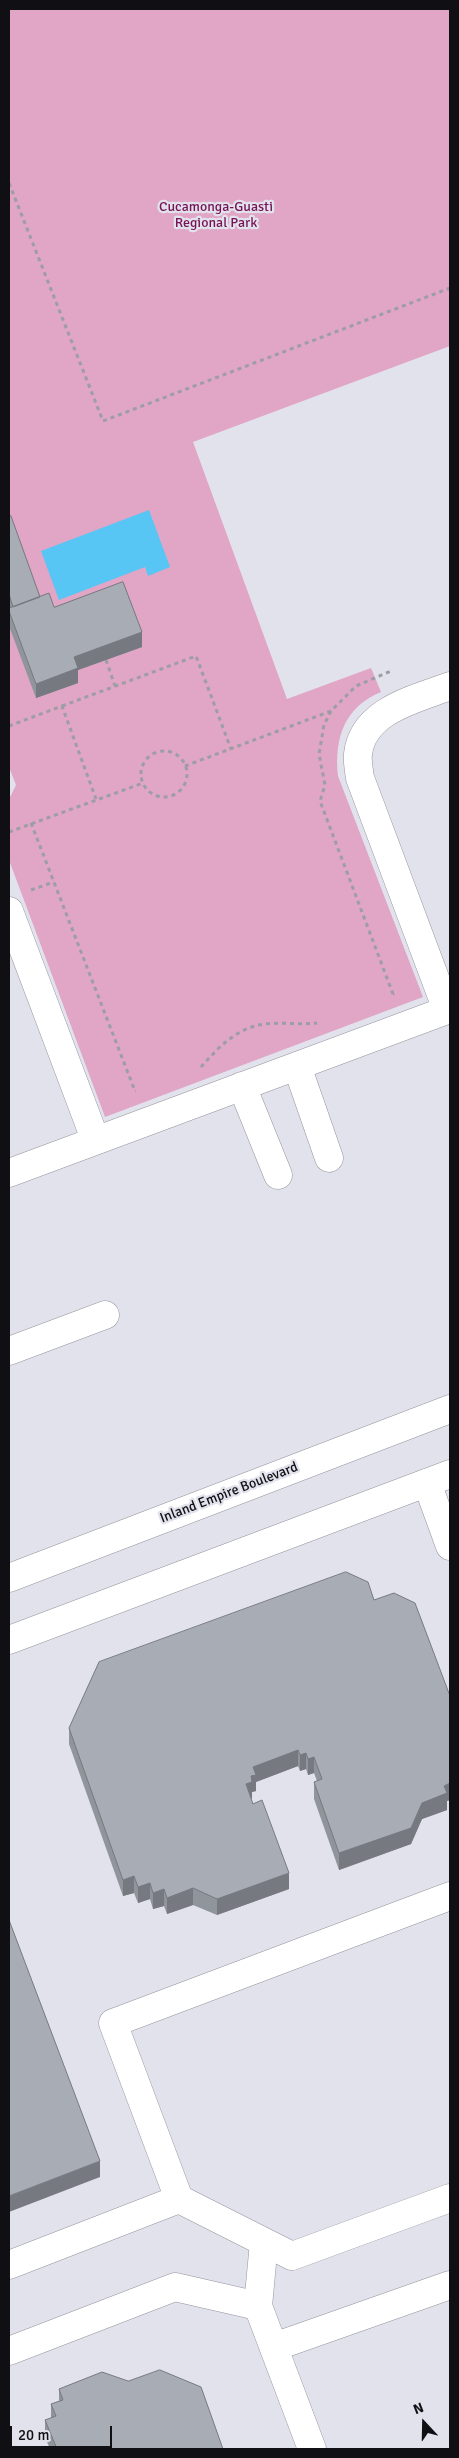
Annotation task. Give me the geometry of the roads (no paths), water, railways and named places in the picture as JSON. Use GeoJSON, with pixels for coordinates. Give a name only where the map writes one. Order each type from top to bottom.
{"type":"FeatureCollection","features":[{"type":"Feature","properties":{"kind":"main road"},"geometry":{"type":"LineString","coordinates":[[9,1173],[95,1139],[449,1010],[360,778],[358,754],[364,737],[378,716],[450,686]]}},
{"type":"Feature","properties":{"kind":"main road"},"geometry":{"type":"LineString","coordinates":[[9,911],[95,1139]]}},
{"type":"Feature","properties":{"kind":"main road"},"geometry":{"type":"LineString","coordinates":[[297,1066],[329,1158]]}},
{"type":"Feature","properties":{"kind":"main road"},"geometry":{"type":"LineString","coordinates":[[242,1086],[278,1175]]}},
{"type":"Feature","properties":{"kind":"main road"},"geometry":{"type":"LineString","coordinates":[[9,1351],[105,1315]]}},
{"type":"Feature","properties":{"kind":"main road","name":"Inland Empire Boulevard"},"geometry":{"type":"LineString","coordinates":[[9,1578],[450,1409]]}},
{"type":"Feature","properties":{"kind":"main road"},"geometry":{"type":"LineString","coordinates":[[9,1640],[438,1479],[450,1546]]}},
{"type":"Feature","properties":{"kind":"main road"},"geometry":{"type":"LineString","coordinates":[[450,1896],[113,2023],[179,2199],[292,2256],[450,2198]]}},
{"type":"Feature","properties":{"kind":"main road"},"geometry":{"type":"LineString","coordinates":[[9,2264],[179,2199]]}},
{"type":"Feature","properties":{"kind":"main road"},"geometry":{"type":"LineString","coordinates":[[264,2242],[258,2306],[312,2449]]}},
{"type":"Feature","properties":{"kind":"main road"},"geometry":{"type":"LineString","coordinates":[[274,2347],[450,2285]]}},
{"type":"Feature","properties":{"kind":"main road"},"geometry":{"type":"LineString","coordinates":[[9,2351],[175,2287],[258,2306]]}},
{"type":"Feature","properties":{"kind":"water"},"geometry":{"type":"Polygon","coordinates":[[[149,510],[170,567],[148,576],[145,567],[59,600],[41,551],[149,510]]]}},
{"type":"Feature","properties":{"kind":"park label","name":"Cucamonga-Guasti Regional Park"},"geometry":{"type":"Point","coordinates":[216,216]}}]}
